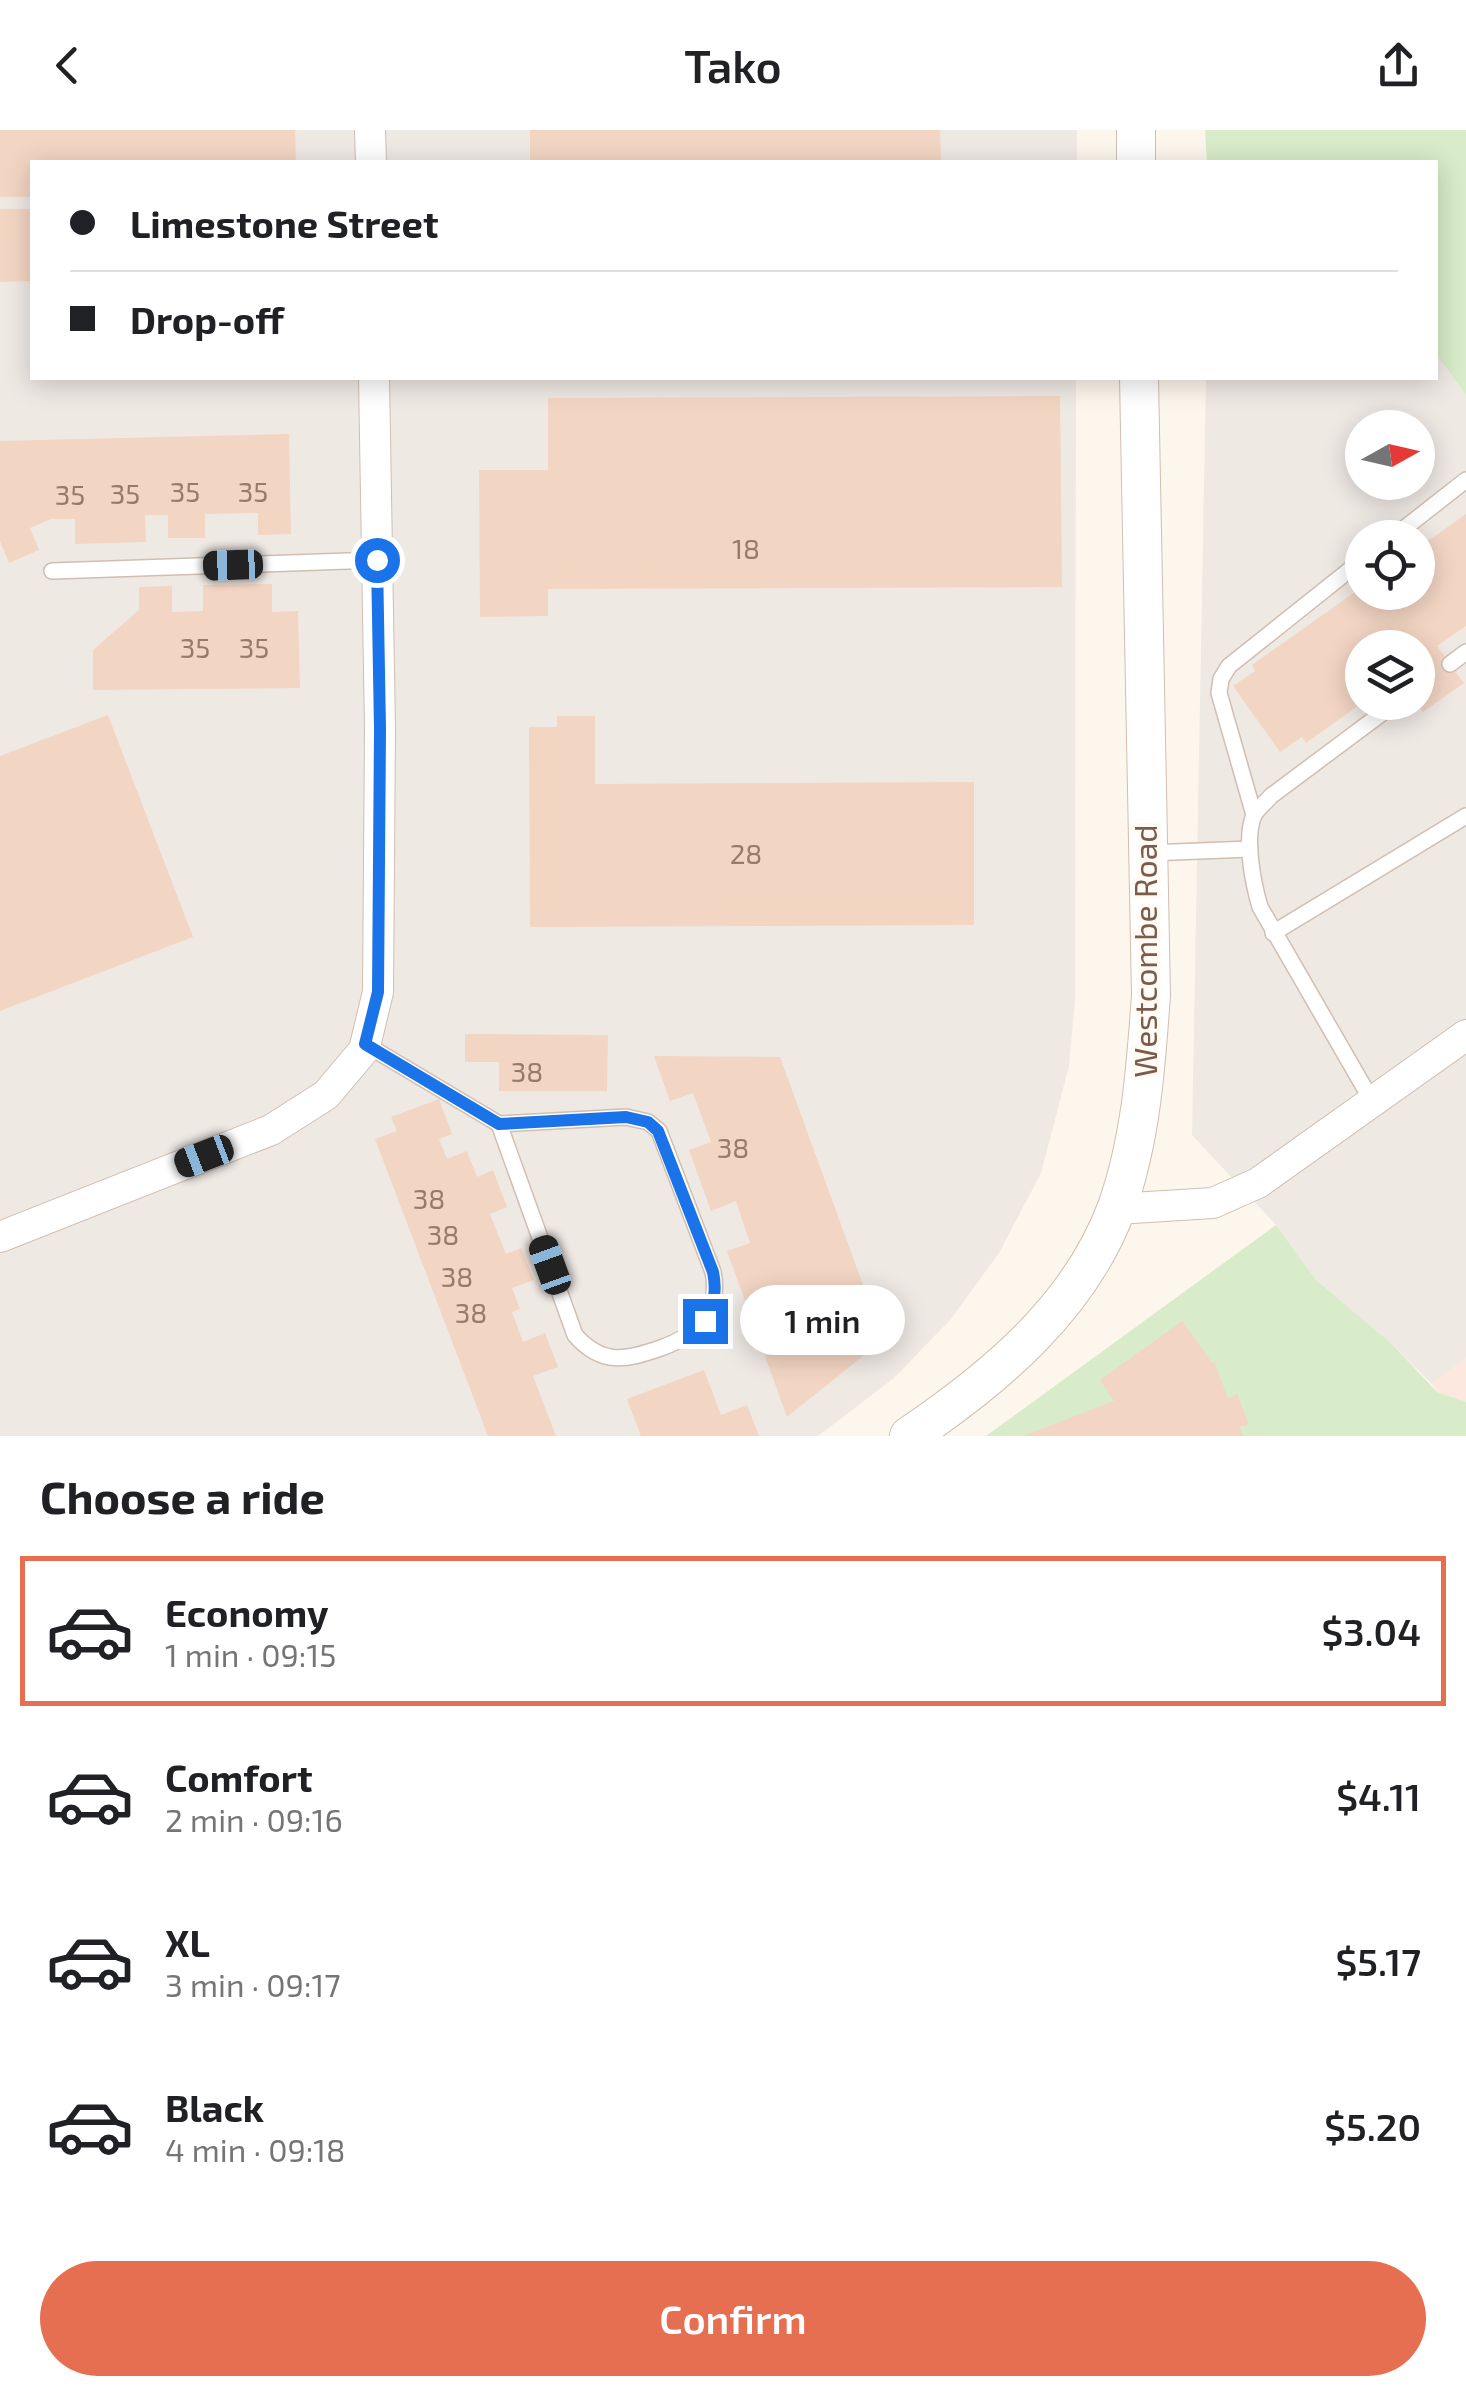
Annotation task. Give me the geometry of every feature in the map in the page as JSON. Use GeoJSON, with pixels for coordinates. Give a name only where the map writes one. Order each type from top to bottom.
{"type":"FeatureCollection","features":[{"type":"Feature","properties":{"kind":"street"},"geometry":{"type":"LineString","coordinates":[[370,130],[371,160]]}},
{"type":"Feature","properties":{"kind":"street"},"geometry":{"type":"LineString","coordinates":[[1136,130],[1136,160]]}},
{"type":"Feature","properties":{"kind":"street"},"geometry":{"type":"LineString","coordinates":[[0,1236],[271,1130],[326,1096],[364,1050],[378,992],[380,729],[374,380]]}},
{"type":"Feature","properties":{"kind":"street","name":"Westcombe Road"},"geometry":{"type":"LineString","coordinates":[[909,1436],[966,1398],[1021,1350],[1080,1278],[1116,1209],[1132,1155],[1144,1087],[1150,995],[1140,380]]}},
{"type":"Feature","properties":{"kind":"street"},"geometry":{"type":"LineString","coordinates":[[1116,1209],[1213,1203],[1258,1183],[1466,1036]]}},
{"type":"Feature","properties":{"kind":"lane"},"geometry":{"type":"LineString","coordinates":[[1415,520],[1466,480]]}},
{"type":"Feature","properties":{"kind":"lane"},"geometry":{"type":"LineString","coordinates":[[52,571],[377,560]]}},
{"type":"Feature","properties":{"kind":"lane"},"geometry":{"type":"LineString","coordinates":[[1345,574],[1229,666],[1220,679],[1224,713],[1254,815],[1252,881],[1260,906],[1372,1101]]}},
{"type":"Feature","properties":{"kind":"lane"},"geometry":{"type":"LineString","coordinates":[[1450,664],[1466,652]]}},
{"type":"Feature","properties":{"kind":"lane"},"geometry":{"type":"LineString","coordinates":[[1254,815],[1272,796],[1373,720]]}},
{"type":"Feature","properties":{"kind":"lane"},"geometry":{"type":"LineString","coordinates":[[1273,933],[1466,816]]}},
{"type":"Feature","properties":{"kind":"lane"},"geometry":{"type":"LineString","coordinates":[[1146,853],[1250,849]]}},
{"type":"Feature","properties":{"kind":"lane"},"geometry":{"type":"LineString","coordinates":[[365,1044],[499,1124],[626,1117],[648,1122],[658,1131],[713,1272],[716,1288],[705,1321],[674,1343],[630,1359],[610,1358],[588,1350],[575,1335],[499,1124]]}},
{"type":"Feature","properties":{"kind":"shaded area"},"geometry":{"type":"Polygon","coordinates":[[[0,130],[1077,130],[1077,160],[30,160],[30,380],[1076,380],[1075,999],[1069,1066],[1041,1173],[999,1253],[951,1319],[894,1378],[818,1436],[0,1436],[0,130]]]}},
{"type":"Feature","properties":{"kind":"shaded area"},"geometry":{"type":"Polygon","coordinates":[[[1438,357],[1466,395],[1466,1358],[1432,1384],[1391,1343],[1316,1280],[1276,1225],[1192,1135],[1206,380],[1438,380],[1438,357]]]}},
{"type":"Feature","properties":{"kind":"shaded area"},"geometry":{"type":"Polygon","coordinates":[[[1466,1358],[1466,1402],[1437,1392],[1432,1384],[1466,1358]]]}},
{"type":"Feature","properties":{"kind":"green space"},"geometry":{"type":"Polygon","coordinates":[[[1205,130],[1466,130],[1466,395],[1438,357],[1438,160],[1207,160],[1205,130]]]}},
{"type":"Feature","properties":{"kind":"green space"},"geometry":{"type":"Polygon","coordinates":[[[1276,1225],[1316,1280],[1391,1343],[1437,1392],[1466,1402],[1466,1436],[986,1436],[1276,1225]]]}},
{"type":"Feature","properties":{"kind":"building"},"geometry":{"type":"Polygon","coordinates":[[[0,130],[295,130],[296,160],[30,160],[30,197],[0,197],[0,130]]]}},
{"type":"Feature","properties":{"kind":"building"},"geometry":{"type":"Polygon","coordinates":[[[530,130],[940,130],[941,160],[530,160],[530,130]]]}},
{"type":"Feature","properties":{"kind":"building"},"geometry":{"type":"Polygon","coordinates":[[[0,209],[30,209],[30,281],[0,282],[0,209]]]}},
{"type":"Feature","properties":{"kind":"building"},"geometry":{"type":"Polygon","coordinates":[[[1060,396],[1062,587],[548,589],[548,616],[480,617],[479,470],[548,470],[548,398],[1060,396]]]}},
{"type":"Feature","properties":{"kind":"building"},"geometry":{"type":"Polygon","coordinates":[[[289,434],[291,534],[258,535],[258,513],[205,514],[205,538],[168,538],[168,515],[145,515],[146,542],[75,544],[75,519],[51,519],[30,528],[39,550],[9,563],[0,541],[0,441],[289,434]]]}},
{"type":"Feature","properties":{"kind":"building"},"geometry":{"type":"Polygon","coordinates":[[[1466,514],[1466,626],[1437,646],[1464,683],[1435,704],[1435,630],[1345,630],[1345,715],[1306,743],[1302,737],[1280,752],[1233,686],[1255,671],[1252,665],[1345,599],[1345,610],[1435,610],[1435,536],[1466,514]]]}},
{"type":"Feature","properties":{"kind":"building"},"geometry":{"type":"Polygon","coordinates":[[[272,584],[272,612],[298,611],[300,688],[93,690],[93,650],[139,610],[139,587],[172,586],[172,612],[203,611],[203,585],[272,584]]]}},
{"type":"Feature","properties":{"kind":"building"},"geometry":{"type":"Polygon","coordinates":[[[108,715],[193,937],[0,1011],[0,756],[108,715]]]}},
{"type":"Feature","properties":{"kind":"building"},"geometry":{"type":"Polygon","coordinates":[[[557,716],[595,716],[595,784],[974,782],[974,925],[530,927],[529,727],[557,727],[557,716]]]}},
{"type":"Feature","properties":{"kind":"building"},"geometry":{"type":"Polygon","coordinates":[[[465,1034],[608,1035],[607,1091],[499,1091],[499,1062],[465,1062],[465,1034]]]}},
{"type":"Feature","properties":{"kind":"building"},"geometry":{"type":"Polygon","coordinates":[[[654,1056],[780,1057],[883,1340],[787,1417],[765,1356],[787,1347],[772,1303],[749,1312],[727,1251],[750,1243],[736,1201],[711,1211],[689,1150],[711,1142],[693,1093],[670,1101],[654,1056]]]}},
{"type":"Feature","properties":{"kind":"building"},"geometry":{"type":"Polygon","coordinates":[[[439,1099],[452,1134],[439,1139],[447,1159],[467,1151],[477,1177],[493,1170],[507,1207],[490,1214],[506,1254],[521,1248],[534,1280],[512,1288],[520,1309],[512,1312],[523,1342],[545,1333],[558,1367],[533,1376],[556,1436],[488,1436],[375,1139],[397,1131],[391,1117],[439,1099]]]}},
{"type":"Feature","properties":{"kind":"building"},"geometry":{"type":"Polygon","coordinates":[[[1182,1321],[1214,1362],[1228,1398],[1237,1394],[1249,1424],[1240,1427],[1243,1436],[1023,1436],[1114,1401],[1100,1380],[1182,1321]]]}},
{"type":"Feature","properties":{"kind":"building"},"geometry":{"type":"Polygon","coordinates":[[[704,1370],[721,1415],[747,1405],[759,1436],[641,1436],[627,1399],[704,1370]]]}},
{"type":"Feature","properties":{"kind":"route"},"geometry":{"type":"LineString","coordinates":[[377,560],[378,992],[365,1044],[499,1124],[626,1117],[648,1122],[658,1131],[713,1272],[716,1288],[705,1321]]}}]}
